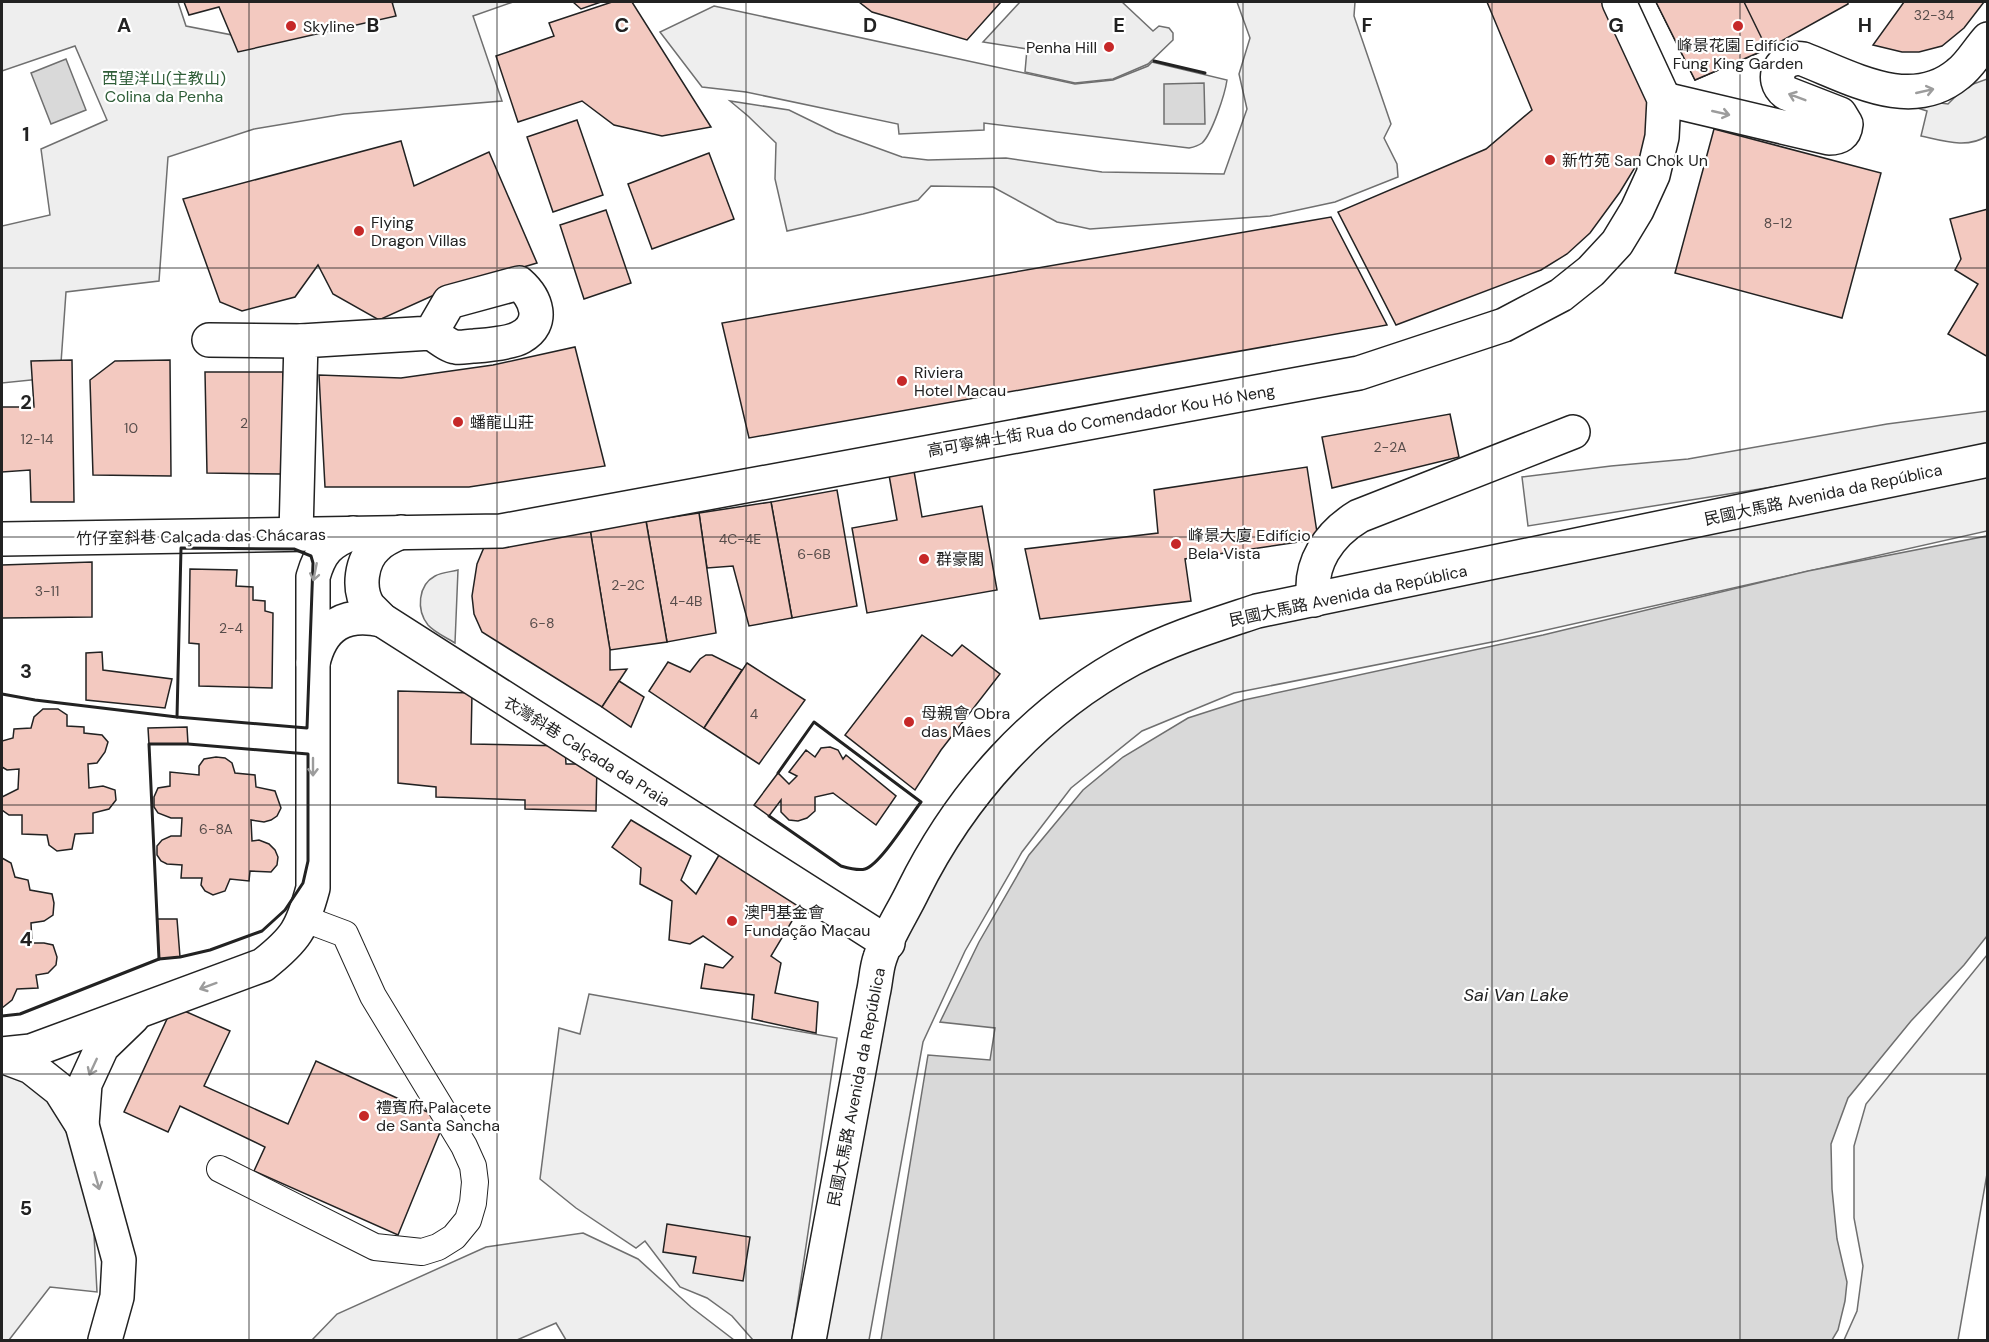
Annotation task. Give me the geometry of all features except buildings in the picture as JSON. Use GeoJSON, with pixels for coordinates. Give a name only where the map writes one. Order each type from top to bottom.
{"type":"FeatureCollection","features":[{"type":"Feature","properties":{"kind":"street"},"geometry":{"type":"LineString","coordinates":[[1619,2],[1664,99],[1833,138],[1844,132],[1845,120],[1840,114],[1781,89],[1777,77],[1781,65],[1786,61],[1803,59],[1889,91],[1914,93],[1938,87],[1983,53]]}},
{"type":"Feature","properties":{"kind":"street","name":"高可寧紳士街 Rua do Comendador Kou Hó Neng"},"geometry":{"type":"LineString","coordinates":[[401,532],[501,531],[1359,373],[1504,325],[1561,296],[1591,271],[1617,243],[1637,210],[1653,175],[1662,137],[1664,99]]}},
{"type":"Feature","properties":{"kind":"street"},"geometry":{"type":"LineString","coordinates":[[209,340],[301,341],[431,333]]}},
{"type":"Feature","properties":{"kind":"street"},"geometry":{"type":"LineString","coordinates":[[2,1055],[31,1050],[263,966],[288,946],[305,919],[313,888],[313,577],[317,561],[326,549],[301,341]]}},
{"type":"Feature","properties":{"kind":"street"},"geometry":{"type":"LineString","coordinates":[[1314,600],[1314,580],[1321,554],[1328,542],[1347,523],[1359,516],[1573,432]]}},
{"type":"Feature","properties":{"kind":"street","name":"民國大馬路 Avenida da República"},"geometry":{"type":"LineString","coordinates":[[809,1341],[880,958],[925,867],[971,795],[999,763],[1061,705],[1132,660],[1169,642],[1257,611],[1988,460]]}},
{"type":"Feature","properties":{"kind":"street"},"geometry":{"type":"LineString","coordinates":[[363,591],[362,576],[366,561],[375,547],[401,532]]}},
{"type":"Feature","properties":{"kind":"street","name":"竹仔室斜巷 Calçada das Chácaras"},"geometry":{"type":"LineString","coordinates":[[2,539],[324,536],[401,532]]}},
{"type":"Feature","properties":{"kind":"street","name":"衣灣斜巷 Calçada da Praia"},"geometry":{"type":"LineString","coordinates":[[324,536],[343,550],[352,564],[369,606],[382,620],[888,943]]}},
{"type":"Feature","properties":{"kind":"street"},"geometry":{"type":"LineString","coordinates":[[313,663],[324,635],[336,625],[350,618],[365,616],[382,620]]}},
{"type":"Feature","properties":{"kind":"street"},"geometry":{"type":"LineString","coordinates":[[220,1169],[375,1247],[422,1252],[438,1247],[454,1237],[468,1220],[473,1203],[475,1182],[473,1166],[464,1146],[374,996],[345,934],[305,919]]}},
{"type":"Feature","properties":{"kind":"street"},"geometry":{"type":"LineString","coordinates":[[82,1125],[85,1084],[102,1047],[131,1018],[165,1002]]}},
{"type":"Feature","properties":{"kind":"street"},"geometry":{"type":"LineString","coordinates":[[2,1055],[31,1067],[60,1090],[82,1125],[119,1260],[117,1297],[105,1341]]}},
{"type":"Feature","properties":{"kind":"green space","name":"西望洋山(主教山) Colina da Penha"},"geometry":{"type":"Polygon","coordinates":[[[2,2],[178,2],[186,26],[258,40],[395,2],[513,2],[473,16],[502,101],[344,114],[254,129],[168,157],[159,281],[66,292],[60,377],[2,383],[2,226],[50,215],[41,149],[107,120],[75,46],[2,71],[2,2]]]}},
{"type":"Feature","properties":{"kind":"green space"},"geometry":{"type":"Polygon","coordinates":[[[1237,2],[1355,2],[1354,16],[1391,124],[1384,138],[1397,164],[1398,177],[1335,202],[1270,216],[1090,229],[1057,222],[993,187],[931,186],[918,200],[787,231],[775,179],[776,143],[730,101],[789,110],[836,133],[902,157],[928,160],[1006,158],[1102,172],[1224,174],[1247,109],[1239,74],[1250,38],[1237,2]]]}},
{"type":"Feature","properties":{"kind":"green space"},"geometry":{"type":"Polygon","coordinates":[[[714,6],[1075,84],[1113,80],[1148,66],[1152,62],[1227,80],[1221,104],[1210,131],[1202,143],[1189,148],[984,123],[984,130],[899,134],[898,124],[746,92],[702,87],[660,32],[714,6]]]}},
{"type":"Feature","properties":{"kind":"green space"},"geometry":{"type":"Polygon","coordinates":[[[1987,79],[1987,136],[1971,142],[1955,143],[1921,136],[1927,111],[1876,95],[1948,104],[1965,87],[1987,79]]]}},
{"type":"Feature","properties":{"kind":"green space"},"geometry":{"type":"Polygon","coordinates":[[[1987,411],[1987,448],[1854,474],[1528,526],[1522,477],[1688,459],[1887,424],[1987,411]]]}},
{"type":"Feature","properties":{"kind":"green space"},"geometry":{"type":"Polygon","coordinates":[[[1987,467],[1987,531],[1497,641],[1234,693],[1142,731],[1071,788],[1022,852],[965,951],[923,1042],[869,1340],[826,1340],[883,995],[918,889],[1064,705],[1267,615],[1987,467]]]}},
{"type":"Feature","properties":{"kind":"green space"},"geometry":{"type":"Polygon","coordinates":[[[458,570],[455,643],[428,625],[420,605],[422,592],[429,580],[435,576],[458,570]]]}},
{"type":"Feature","properties":{"kind":"green space"},"geometry":{"type":"Polygon","coordinates":[[[1987,955],[1987,1174],[1958,1340],[1844,1340],[1857,1311],[1863,1266],[1854,1218],[1854,1146],[1866,1104],[1987,955]]]}},
{"type":"Feature","properties":{"kind":"green space"},"geometry":{"type":"Polygon","coordinates":[[[589,994],[837,1038],[792,1340],[753,1340],[732,1316],[707,1298],[680,1287],[645,1241],[636,1248],[576,1208],[540,1179],[559,1028],[580,1034],[589,994]]]}},
{"type":"Feature","properties":{"kind":"green space"},"geometry":{"type":"Polygon","coordinates":[[[2,1068],[53,1084],[93,1215],[97,1292],[50,1287],[9,1340],[2,1340],[2,1068]]]}},
{"type":"Feature","properties":{"kind":"green space"},"geometry":{"type":"Polygon","coordinates":[[[583,1233],[638,1259],[691,1307],[734,1340],[566,1340],[556,1323],[517,1340],[312,1340],[337,1314],[486,1247],[583,1233]]]}},
{"type":"Feature","properties":{"kind":"shaded area"},"geometry":{"type":"Polygon","coordinates":[[[1020,2],[1122,2],[1153,31],[1159,26],[1169,28],[1173,33],[1173,40],[1148,64],[1113,79],[1075,83],[1025,72],[1027,49],[983,42],[1020,2]]]}},
{"type":"Feature","properties":{"kind":"water"},"geometry":{"type":"Polygon","coordinates":[[[66,59],[86,110],[51,124],[31,73],[66,59]]]}},
{"type":"Feature","properties":{"kind":"water"},"geometry":{"type":"Polygon","coordinates":[[[1204,83],[1205,124],[1164,124],[1164,84],[1204,83]]]}},
{"type":"Feature","properties":{"kind":"water","name":"Sai Van Lake"},"geometry":{"type":"Polygon","coordinates":[[[1987,536],[1987,936],[1964,965],[1911,1021],[1848,1098],[1831,1144],[1832,1189],[1837,1239],[1847,1282],[1838,1330],[1832,1340],[881,1340],[928,1055],[990,1060],[995,1028],[940,1022],[979,942],[1029,855],[1083,790],[1123,757],[1188,718],[1244,700],[1543,635],[1808,571],[1987,536]]]}},
{"type":"Feature","properties":{"kind":"wall"},"geometry":{"type":"LineString","coordinates":[[1154,61],[1205,73]]}},
{"type":"Feature","properties":{"kind":"wall"},"geometry":{"type":"LineString","coordinates":[[181,548],[294,549],[311,556],[313,563],[307,728],[177,717],[181,548]]}},
{"type":"Feature","properties":{"kind":"wall"},"geometry":{"type":"LineString","coordinates":[[2,694],[177,717]]}},
{"type":"Feature","properties":{"kind":"wall"},"geometry":{"type":"LineString","coordinates":[[769,816],[841,866],[862,870],[879,859],[921,802],[814,722],[778,773]]}},
{"type":"Feature","properties":{"kind":"wall"},"geometry":{"type":"LineString","coordinates":[[149,744],[188,744],[308,754],[308,861],[303,883],[285,910],[262,931],[210,950],[159,959],[149,744]]}},
{"type":"Feature","properties":{"kind":"wall"},"geometry":{"type":"LineString","coordinates":[[2,1016],[20,1014],[159,959]]}},
{"type":"Feature","properties":{"kind":"place","name":"Skyline"},"geometry":{"type":"Point","coordinates":[291,26]}},
{"type":"Feature","properties":{"kind":"place","name":"峰景花園 Edifício Fung King Garden"},"geometry":{"type":"Point","coordinates":[1738,26]}},
{"type":"Feature","properties":{"kind":"place","name":"Penha Hill"},"geometry":{"type":"Point","coordinates":[1109,47]}},
{"type":"Feature","properties":{"kind":"place","name":"新竹苑 San Chok Un"},"geometry":{"type":"Point","coordinates":[1550,160]}},
{"type":"Feature","properties":{"kind":"place","name":"Flying Dragon Villas"},"geometry":{"type":"Point","coordinates":[359,231]}},
{"type":"Feature","properties":{"kind":"place","name":"Riviera Hotel Macau"},"geometry":{"type":"Point","coordinates":[902,381]}},
{"type":"Feature","properties":{"kind":"place","name":"蟠龍山莊"},"geometry":{"type":"Point","coordinates":[458,422]}},
{"type":"Feature","properties":{"kind":"place","name":"峰景大廈 Edifício Bela Vista"},"geometry":{"type":"Point","coordinates":[1176,544]}},
{"type":"Feature","properties":{"kind":"place","name":"群豪閣"},"geometry":{"type":"Point","coordinates":[924,559]}},
{"type":"Feature","properties":{"kind":"place","name":"母親會 Obra das Mâes"},"geometry":{"type":"Point","coordinates":[909,722]}},
{"type":"Feature","properties":{"kind":"place","name":"澳門基金會 Fundação Macau"},"geometry":{"type":"Point","coordinates":[732,921]}},
{"type":"Feature","properties":{"kind":"place","name":"禮賓府 Palacete de Santa Sancha"},"geometry":{"type":"Point","coordinates":[364,1116]}}]}
